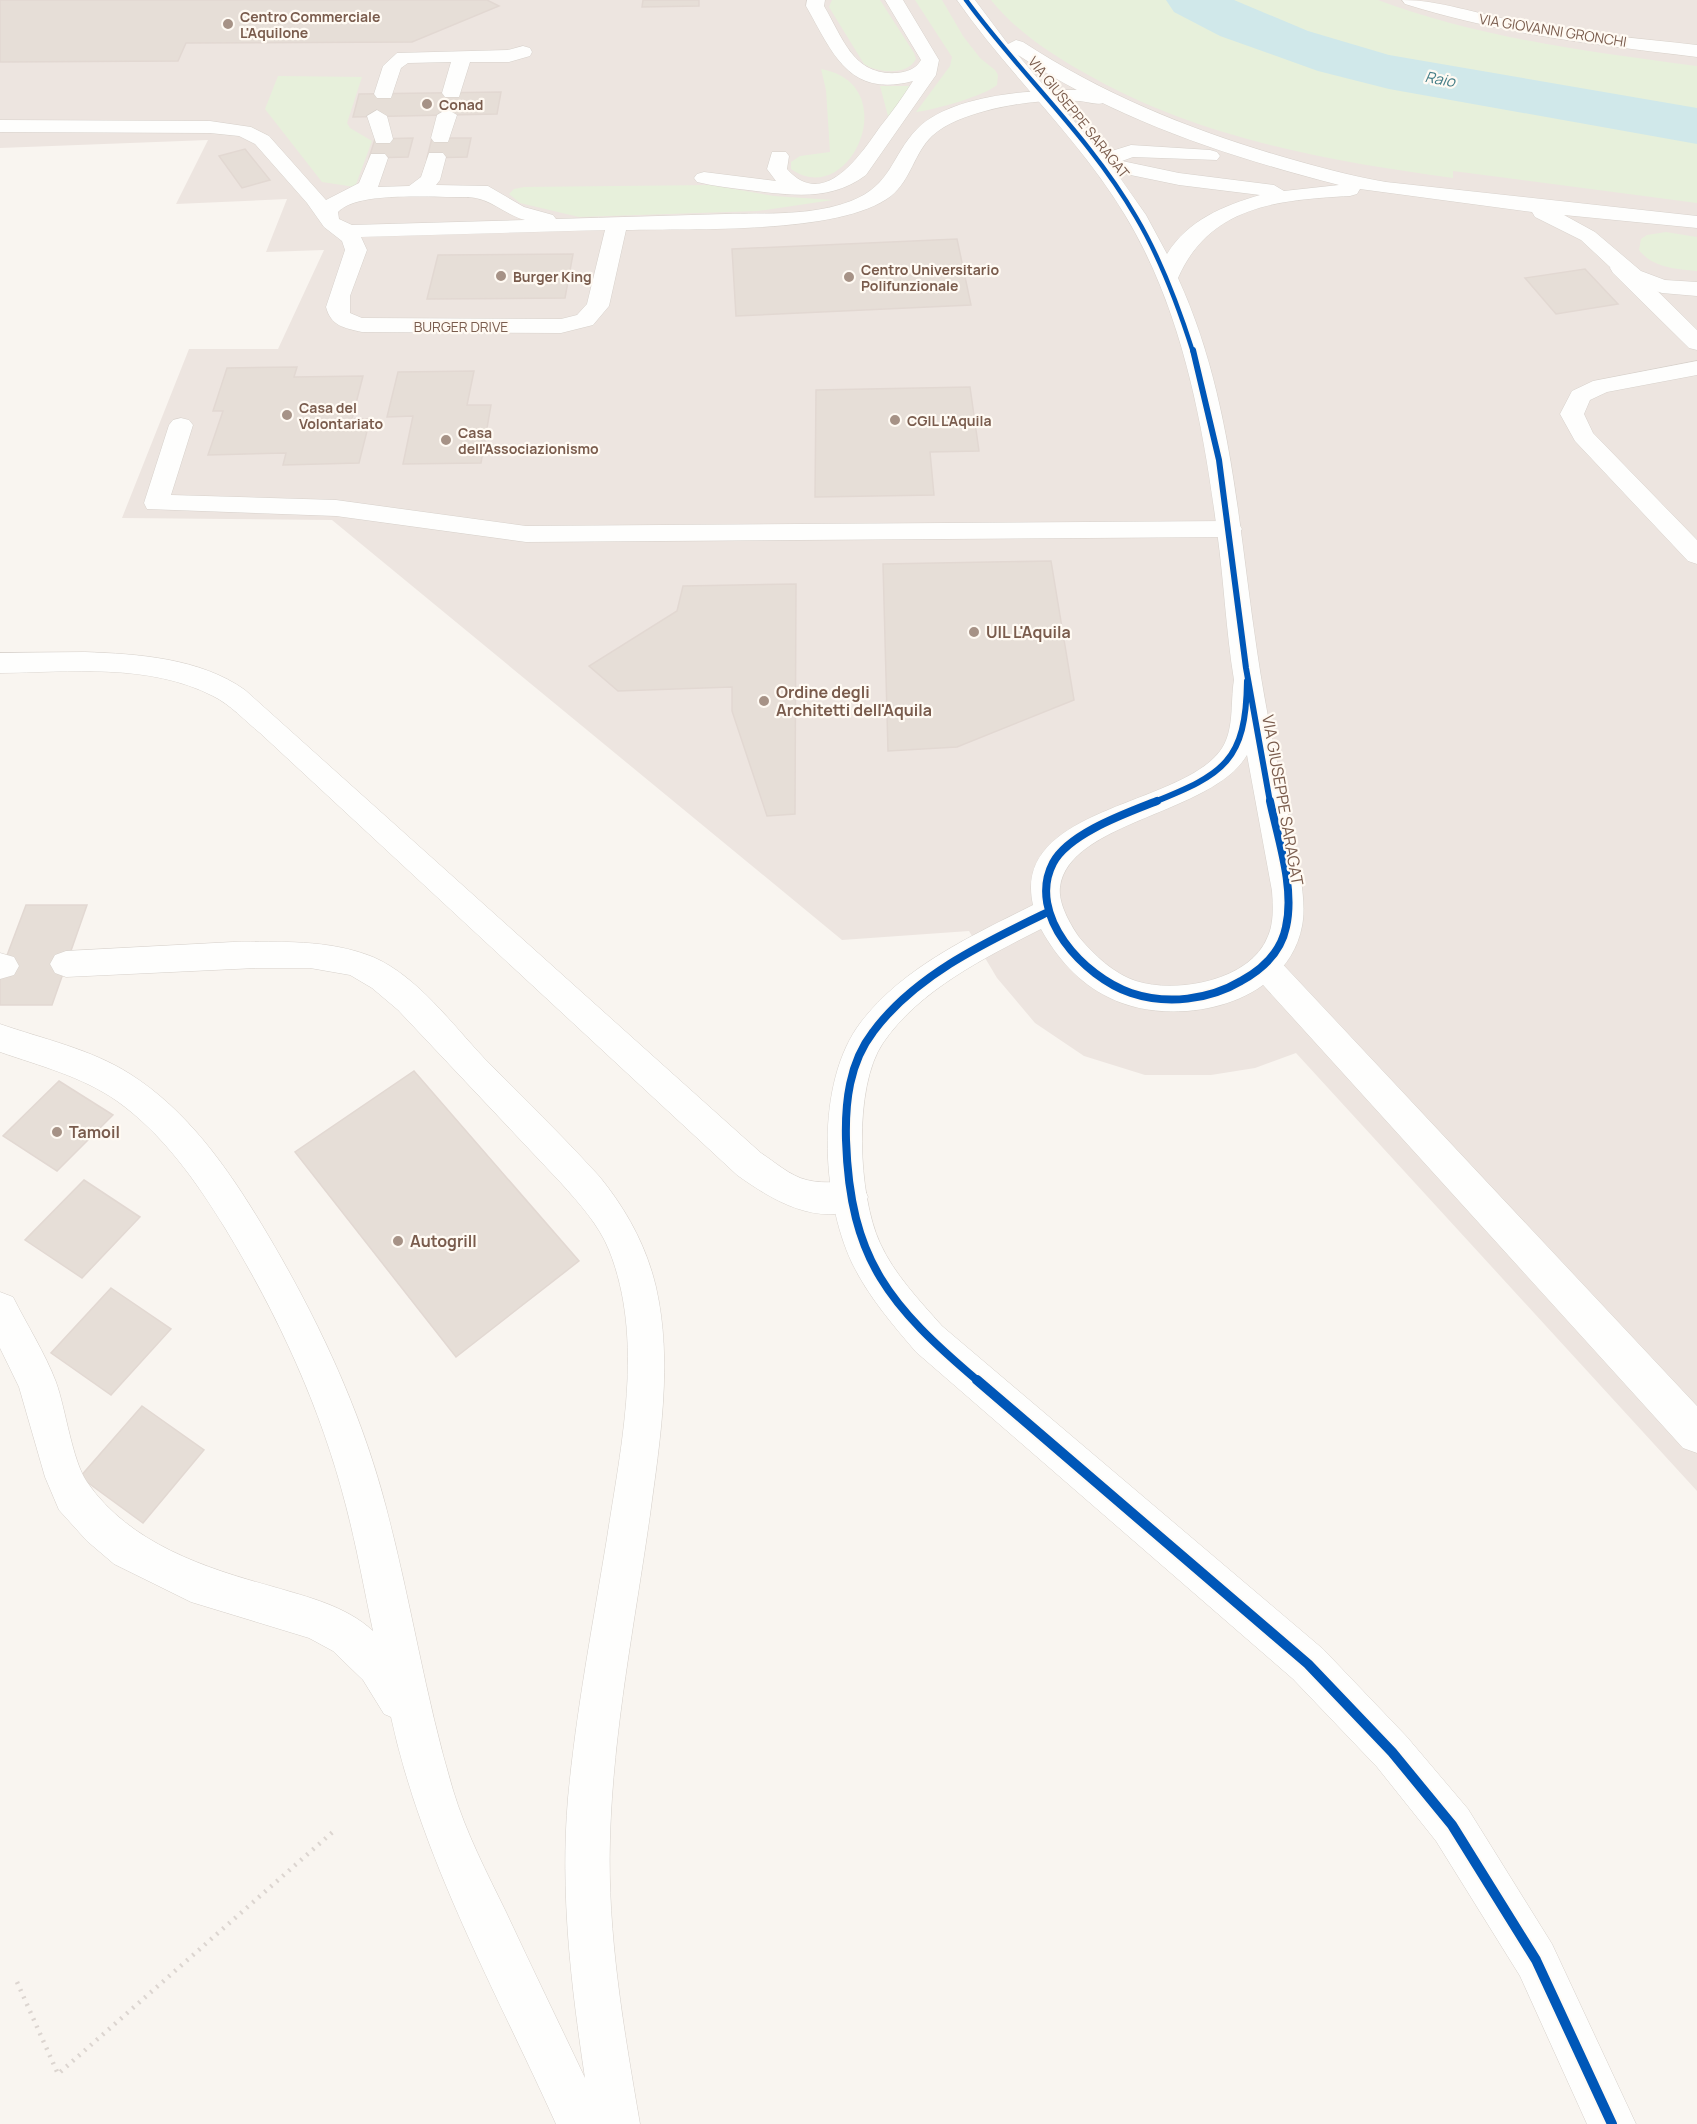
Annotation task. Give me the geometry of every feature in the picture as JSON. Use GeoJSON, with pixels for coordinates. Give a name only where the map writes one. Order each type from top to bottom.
{"type":"FeatureCollection","features":[{"type":"Feature","properties":{"kind":"street"},"geometry":{"type":"LineString","coordinates":[[704,178],[780,188],[813,189],[828,187],[849,179],[859,171],[925,79],[930,60],[894,0]]}},
{"type":"Feature","properties":{"kind":"street","name":"VIA GIUSEPPE SARAGAT"},"geometry":{"type":"LineString","coordinates":[[966,0],[976,16],[1101,161],[1145,230],[1167,278],[1190,341],[1210,419],[1229,529],[1247,681],[1288,905],[1286,928],[1279,949],[1265,966],[1224,991],[1200,997],[1149,996],[1126,991],[1100,976],[1071,951],[1048,912],[1046,889],[1050,869],[1062,852],[1077,839],[1116,817],[1199,783],[1227,764],[1241,737],[1247,681]]}},
{"type":"Feature","properties":{"kind":"street","name":"VIA GIOVANNI GRONCHI"},"geometry":{"type":"LineString","coordinates":[[1411,0],[1439,10],[1536,30],[1697,51]]}},
{"type":"Feature","properties":{"kind":"street"},"geometry":{"type":"LineString","coordinates":[[818,7],[878,106],[880,129],[878,144]]}},
{"type":"Feature","properties":{"kind":"street"},"geometry":{"type":"LineString","coordinates":[[807,28],[819,21],[818,7]]}},
{"type":"Feature","properties":{"kind":"street","name":"VIA GIUSEPPE SARAGAT"},"geometry":{"type":"LineString","coordinates":[[976,16],[1033,58],[1100,98],[1171,129],[1318,182]]}},
{"type":"Feature","properties":{"kind":"street"},"geometry":{"type":"LineString","coordinates":[[384,94],[392,66],[398,60],[411,56],[514,55],[523,52]]}},
{"type":"Feature","properties":{"kind":"street"},"geometry":{"type":"LineString","coordinates":[[820,52],[841,57],[854,68],[877,78],[904,78],[921,72],[930,60]]}},
{"type":"Feature","properties":{"kind":"street"},"geometry":{"type":"LineString","coordinates":[[452,93],[462,56]]}},
{"type":"Feature","properties":{"kind":"street"},"geometry":{"type":"LineString","coordinates":[[0,126],[210,126],[238,130],[255,135],[262,140],[307,190],[332,223],[357,231],[470,229],[778,219],[844,210],[871,199],[892,184],[921,138],[939,121],[977,107],[1045,96],[1074,94],[1100,98]]}},
{"type":"Feature","properties":{"kind":"street"},"geometry":{"type":"LineString","coordinates":[[414,192],[430,180],[447,115]]}},
{"type":"Feature","properties":{"kind":"street"},"geometry":{"type":"LineString","coordinates":[[332,223],[328,211],[334,204],[368,186],[380,148],[377,116]]}},
{"type":"Feature","properties":{"kind":"street","name":"VIA GIUSEPPE SARAGAT"},"geometry":{"type":"LineString","coordinates":[[1101,161],[1124,152],[1163,152],[1245,160],[1318,182]]}},
{"type":"Feature","properties":{"kind":"street"},"geometry":{"type":"LineString","coordinates":[[779,156],[777,169],[784,178],[796,185],[813,189]]}},
{"type":"Feature","properties":{"kind":"street","name":"VIA GIUSEPPE SARAGAT"},"geometry":{"type":"LineString","coordinates":[[1101,161],[1140,172],[1229,186],[1318,182],[1697,222]]}},
{"type":"Feature","properties":{"kind":"street","name":"VIA GIUSEPPE SARAGAT"},"geometry":{"type":"LineString","coordinates":[[1167,278],[1181,249],[1212,220],[1318,182]]}},
{"type":"Feature","properties":{"kind":"street"},"geometry":{"type":"LineString","coordinates":[[307,190],[327,195],[480,191],[495,195],[503,203],[532,216],[577,225]]}},
{"type":"Feature","properties":{"kind":"street"},"geometry":{"type":"LineString","coordinates":[[470,229],[486,225],[498,218],[502,213],[503,203]]}},
{"type":"Feature","properties":{"kind":"street","name":"VIA GIUSEPPE SARAGAT"},"geometry":{"type":"LineString","coordinates":[[1512,203],[1570,225],[1606,251],[1621,268],[1646,282],[1697,290]]}},
{"type":"Feature","properties":{"kind":"street","name":"VIA GIUSEPPE SARAGAT"},"geometry":{"type":"LineString","coordinates":[[1606,251],[1607,236],[1616,225],[1648,216]]}},
{"type":"Feature","properties":{"kind":"street","name":"BURGER DRIVE"},"geometry":{"type":"LineString","coordinates":[[332,223],[351,238],[356,250],[336,305],[338,315],[348,323],[362,325],[561,326],[585,320],[598,306],[617,224]]}},
{"type":"Feature","properties":{"kind":"street"},"geometry":{"type":"LineString","coordinates":[[1621,268],[1695,355],[1588,391],[1575,404],[1572,414],[1583,436],[1697,555]]}},
{"type":"Feature","properties":{"kind":"street"},"geometry":{"type":"LineString","coordinates":[[181,425],[156,503],[336,508],[526,534],[1229,529]]}},
{"type":"Feature","properties":{"kind":"street"},"geometry":{"type":"LineString","coordinates":[[0,663],[123,663],[174,672],[223,690],[270,726],[749,1164],[792,1193],[824,1200],[851,1197]]}},
{"type":"Feature","properties":{"kind":"street"},"geometry":{"type":"LineString","coordinates":[[1048,912],[984,943],[919,984],[872,1033],[847,1092],[851,1197],[863,1248],[885,1287],[928,1339],[1308,1664],[1392,1752],[1452,1825],[1536,1960],[1612,2124]]}},
{"type":"Feature","properties":{"kind":"street"},"geometry":{"type":"LineString","coordinates":[[66,964],[219,955],[295,955],[331,957],[373,972],[416,1007],[587,1187],[615,1225],[628,1252],[642,1313],[644,1401],[638,1462],[599,1715],[586,1848],[595,1973],[616,2124]]}},
{"type":"Feature","properties":{"kind":"street"},"geometry":{"type":"LineString","coordinates":[[1265,966],[1697,1434]]}},
{"type":"Feature","properties":{"kind":"street"},"geometry":{"type":"LineString","coordinates":[[0,1038],[67,1059],[130,1091],[178,1135],[201,1163],[258,1250],[313,1351],[350,1454],[366,1506],[420,1751]]}},
{"type":"Feature","properties":{"kind":"street"},"geometry":{"type":"LineString","coordinates":[[0,1309],[37,1383],[64,1477],[73,1496],[101,1527],[128,1550],[205,1588],[315,1619],[348,1636],[378,1665],[398,1698],[477,1901],[581,2124]]}},
{"type":"Feature","properties":{"kind":"path"},"geometry":{"type":"LineString","coordinates":[[17,1982],[58,2074],[335,1830]]}},
{"type":"Feature","properties":{"kind":"shaded area"},"geometry":{"type":"Polygon","coordinates":[[[0,0],[1697,0],[1697,1491],[1296,1053],[1255,1068],[1211,1075],[1145,1075],[1084,1056],[1035,1023],[997,978],[969,931],[842,940],[332,520],[122,518],[189,349],[278,349],[324,250],[266,252],[287,199],[176,204],[208,140],[0,148],[0,0]]]}},
{"type":"Feature","properties":{"kind":"green space"},"geometry":{"type":"Polygon","coordinates":[[[832,0],[880,0],[916,59],[906,68],[892,71],[884,71],[864,64],[829,7],[832,0]]]}},
{"type":"Feature","properties":{"kind":"green space"},"geometry":{"type":"Polygon","coordinates":[[[915,0],[942,0],[963,36],[980,58],[995,70],[998,75],[997,85],[981,94],[958,102],[916,112],[950,66],[952,57],[915,0]]]}},
{"type":"Feature","properties":{"kind":"green space"},"geometry":{"type":"Polygon","coordinates":[[[991,0],[1378,0],[1496,34],[1576,49],[1697,66],[1697,203],[1453,171],[1453,178],[1405,171],[1309,154],[1216,130],[1126,95],[1070,65],[1011,22],[991,0]]]}},
{"type":"Feature","properties":{"kind":"green space"},"geometry":{"type":"Polygon","coordinates":[[[821,69],[847,79],[860,97],[864,118],[860,140],[849,160],[833,173],[813,177],[791,169],[791,162],[800,156],[830,152],[826,90],[821,69]]]}},
{"type":"Feature","properties":{"kind":"green space"},"geometry":{"type":"Polygon","coordinates":[[[278,76],[362,77],[347,123],[350,128],[372,141],[355,187],[322,182],[265,109],[278,76]]]}},
{"type":"Feature","properties":{"kind":"green space"},"geometry":{"type":"Polygon","coordinates":[[[880,86],[913,86],[893,116],[888,116],[880,86]]]}},
{"type":"Feature","properties":{"kind":"green space"},"geometry":{"type":"Polygon","coordinates":[[[711,185],[774,196],[833,200],[758,211],[579,217],[520,203],[509,194],[514,189],[524,187],[711,185]]]}},
{"type":"Feature","properties":{"kind":"green space"},"geometry":{"type":"Polygon","coordinates":[[[1666,232],[1697,237],[1697,271],[1658,264],[1639,250],[1641,239],[1647,235],[1666,232]]]}},
{"type":"Feature","properties":{"kind":"building","name":"Centro Commerciale L'Aquilone"},"geometry":{"type":"Polygon","coordinates":[[[0,0],[487,0],[499,6],[412,42],[186,43],[178,61],[0,62],[0,0]]]}},
{"type":"Feature","properties":{"kind":"building"},"geometry":{"type":"Polygon","coordinates":[[[643,0],[699,0],[699,6],[642,7],[643,0]]]}},
{"type":"Feature","properties":{"kind":"building","name":"Conad"},"geometry":{"type":"Polygon","coordinates":[[[501,92],[497,114],[353,117],[359,94],[501,92]]]}},
{"type":"Feature","properties":{"kind":"building"},"geometry":{"type":"Polygon","coordinates":[[[413,138],[408,157],[369,158],[375,139],[413,138]]]}},
{"type":"Feature","properties":{"kind":"building"},"geometry":{"type":"Polygon","coordinates":[[[432,138],[471,138],[467,157],[427,158],[432,138]]]}},
{"type":"Feature","properties":{"kind":"building"},"geometry":{"type":"Polygon","coordinates":[[[245,149],[270,180],[242,188],[219,156],[245,149]]]}},
{"type":"Feature","properties":{"kind":"building","name":"Centro Universitario Polifunzionale"},"geometry":{"type":"Polygon","coordinates":[[[957,239],[971,305],[736,316],[732,249],[957,239]]]}},
{"type":"Feature","properties":{"kind":"building","name":"Burger King"},"geometry":{"type":"Polygon","coordinates":[[[573,254],[565,298],[427,299],[438,255],[573,254]]]}},
{"type":"Feature","properties":{"kind":"building"},"geometry":{"type":"Polygon","coordinates":[[[1585,269],[1618,304],[1556,314],[1525,278],[1585,269]]]}},
{"type":"Feature","properties":{"kind":"building","name":"Casa del Volontariato"},"geometry":{"type":"Polygon","coordinates":[[[297,367],[294,377],[363,376],[352,419],[370,419],[359,463],[283,465],[286,453],[208,455],[223,411],[213,411],[227,368],[297,367]]]}},
{"type":"Feature","properties":{"kind":"building","name":"Casa dell'Associazionismo"},"geometry":{"type":"Polygon","coordinates":[[[474,371],[467,405],[491,405],[481,463],[403,464],[413,416],[387,417],[398,372],[474,371]]]}},
{"type":"Feature","properties":{"kind":"building","name":"CGIL L'Aquila"},"geometry":{"type":"Polygon","coordinates":[[[970,387],[979,451],[930,452],[934,495],[815,497],[816,390],[970,387]]]}},
{"type":"Feature","properties":{"kind":"building","name":"UIL L'Aquila"},"geometry":{"type":"Polygon","coordinates":[[[1051,561],[1074,700],[957,747],[888,751],[883,564],[1051,561]]]}},
{"type":"Feature","properties":{"kind":"building","name":"Ordine degli Architetti dell'Aquila"},"geometry":{"type":"Polygon","coordinates":[[[796,584],[795,814],[767,816],[732,711],[732,687],[618,691],[589,666],[677,611],[683,586],[796,584]]]}},
{"type":"Feature","properties":{"kind":"building"},"geometry":{"type":"Polygon","coordinates":[[[26,905],[87,905],[52,1005],[0,1005],[0,974],[26,905]]]}},
{"type":"Feature","properties":{"kind":"building"},"geometry":{"type":"Polygon","coordinates":[[[414,1071],[579,1261],[456,1357],[295,1152],[414,1071]]]}},
{"type":"Feature","properties":{"kind":"building"},"geometry":{"type":"Polygon","coordinates":[[[59,1081],[113,1115],[57,1171],[3,1136],[59,1081]]]}},
{"type":"Feature","properties":{"kind":"building"},"geometry":{"type":"Polygon","coordinates":[[[84,1180],[140,1217],[82,1278],[25,1240],[84,1180]]]}},
{"type":"Feature","properties":{"kind":"building"},"geometry":{"type":"Polygon","coordinates":[[[111,1288],[171,1329],[111,1395],[51,1353],[111,1288]]]}},
{"type":"Feature","properties":{"kind":"building"},"geometry":{"type":"Polygon","coordinates":[[[142,1406],[204,1450],[143,1523],[80,1477],[142,1406]]]}},
{"type":"Feature","properties":{"kind":"waterway","name":"Raio"},"geometry":{"type":"LineString","coordinates":[[1193,0],[1216,13],[1288,44],[1363,66],[1697,126]]}},
{"type":"Feature","properties":{"kind":"cycle path"},"geometry":{"type":"LineString","coordinates":[[966,0],[1014,63],[1114,182],[1136,215],[1155,251],[1170,284],[1194,353],[1212,424],[1225,496],[1246,668],[1285,880],[1288,903],[1287,925],[1277,950],[1269,960],[1248,978],[1223,990],[1200,997],[1178,999],[1154,998],[1131,993],[1110,983],[1090,968],[1058,931],[1052,920],[1045,888],[1054,862],[1075,841],[1105,824],[1202,781],[1224,766],[1237,748],[1244,726],[1247,681]]}},
{"type":"Feature","properties":{"kind":"cycle path"},"geometry":{"type":"LineString","coordinates":[[1048,912],[1000,936],[932,977],[892,1011],[870,1036],[850,1080],[846,1110],[848,1174],[854,1217],[865,1251],[886,1286],[929,1339],[1308,1664],[1392,1752],[1452,1825],[1536,1960],[1612,2124]]}},
{"type":"Feature","properties":{"kind":"place","name":"Centro Commerciale L'Aquilone"},"geometry":{"type":"Point","coordinates":[228,24]}},
{"type":"Feature","properties":{"kind":"place","name":"Conad"},"geometry":{"type":"Point","coordinates":[427,104]}},
{"type":"Feature","properties":{"kind":"place","name":"Burger King"},"geometry":{"type":"Point","coordinates":[501,276]}},
{"type":"Feature","properties":{"kind":"place","name":"Centro Universitario Polifunzionale"},"geometry":{"type":"Point","coordinates":[849,277]}},
{"type":"Feature","properties":{"kind":"place","name":"Casa del Volontariato"},"geometry":{"type":"Point","coordinates":[287,415]}},
{"type":"Feature","properties":{"kind":"place","name":"CGIL L'Aquila"},"geometry":{"type":"Point","coordinates":[895,420]}},
{"type":"Feature","properties":{"kind":"place","name":"Casa dell'Associazionismo"},"geometry":{"type":"Point","coordinates":[446,440]}},
{"type":"Feature","properties":{"kind":"place","name":"UIL L'Aquila"},"geometry":{"type":"Point","coordinates":[974,632]}},
{"type":"Feature","properties":{"kind":"place","name":"Ordine degli Architetti dell'Aquila"},"geometry":{"type":"Point","coordinates":[764,701]}},
{"type":"Feature","properties":{"kind":"place","name":"Tamoil"},"geometry":{"type":"Point","coordinates":[57,1132]}},
{"type":"Feature","properties":{"kind":"place","name":"Autogrill"},"geometry":{"type":"Point","coordinates":[398,1241]}}]}
